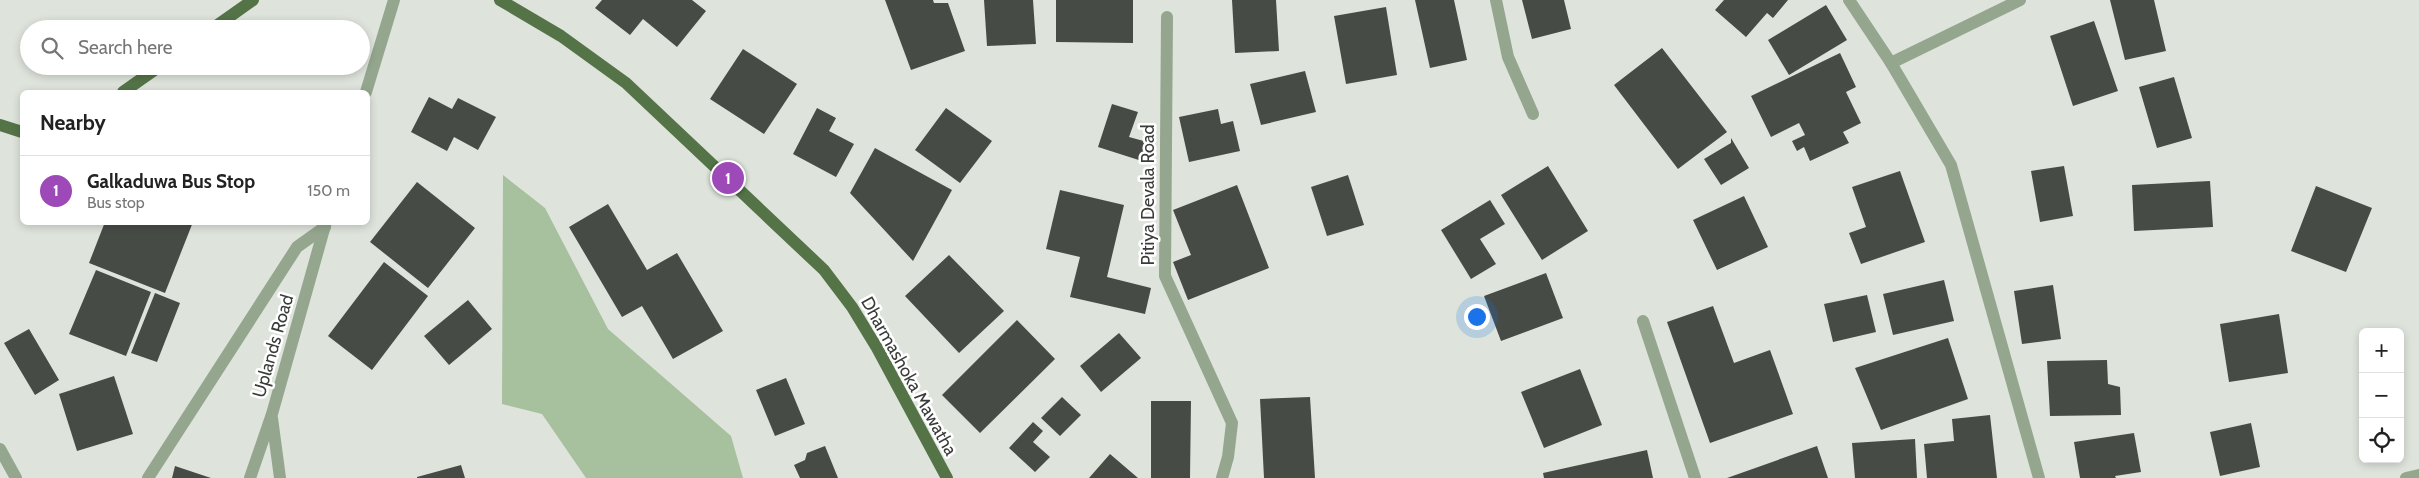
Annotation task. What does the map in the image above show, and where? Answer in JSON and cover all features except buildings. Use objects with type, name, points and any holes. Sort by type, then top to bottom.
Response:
[{"type":"main road","points":[[225,20],[253,0]]},
{"type":"main road","name":"Dharmashoka Mawatha","points":[[500,0],[560,36],[626,83],[824,270],[852,307],[877,348],[947,478]]},
{"type":"main road","points":[[126,90],[147,75]]},
{"type":"main road","points":[[0,125],[20,131]]},
{"type":"street","points":[[367,90],[394,0]]},
{"type":"street","points":[[1496,0],[1508,57],[1533,114]]},
{"type":"street","points":[[1849,0],[1891,63],[1951,165],[2039,478]]},
{"type":"street","points":[[1891,63],[2020,0]]},
{"type":"street","name":"Pitiya Devala Road","points":[[1167,18],[1165,276],[1232,423],[1228,457],[1222,478]]},
{"type":"street","points":[[148,478],[297,247],[325,225]]},
{"type":"street","name":"Uplands Road","points":[[250,478],[272,414],[325,225]]},
{"type":"street","points":[[1643,321],[1695,478]]},
{"type":"street","points":[[272,414],[280,478]]},
{"type":"street","points":[[0,449],[16,478]]},
{"type":"street","points":[[2406,478],[2419,476]]},
{"type":"green space","points":[[503,175],[545,208],[608,329],[731,436],[743,478],[586,478],[542,414],[502,404]]},
{"type":"place","name":"Galkaduwa Bus Stop","points":[[728,178]]}]
